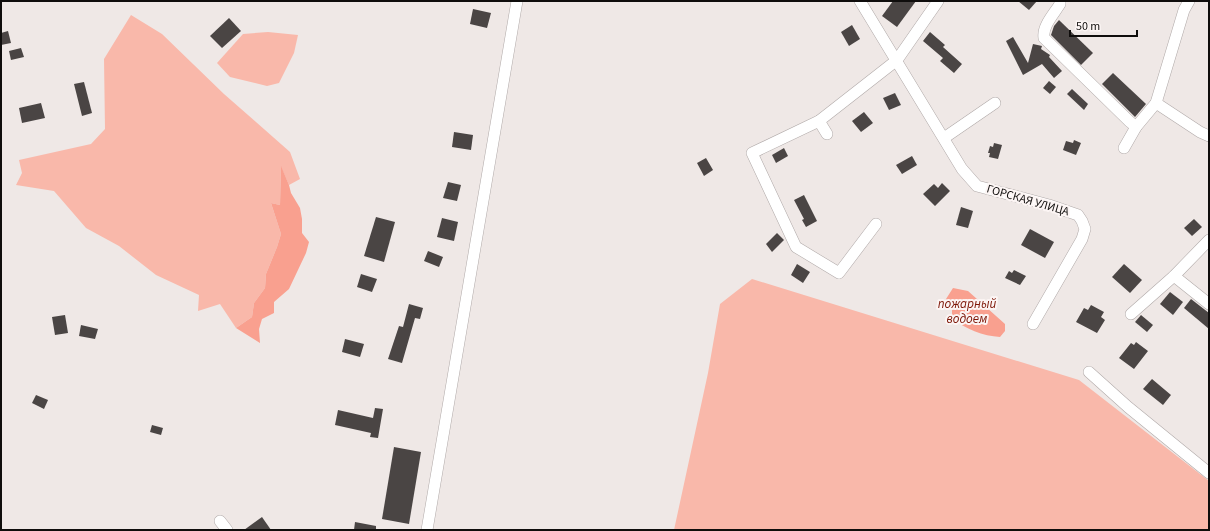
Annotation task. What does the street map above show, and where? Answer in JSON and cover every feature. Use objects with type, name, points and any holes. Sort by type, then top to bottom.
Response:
[{"type":"street","points":[[427,530],[517,1]]},
{"type":"street","name":"ГОРСКАЯ УЛИЦА","points":[[860,1],[962,169],[976,186],[1049,205],[1078,215],[1082,221],[1085,229],[1082,239],[1033,324]]},
{"type":"street","points":[[876,224],[839,274],[796,247],[752,153],[819,121],[897,60],[938,1]]},
{"type":"street","points":[[1060,1],[1060,4],[1046,26],[1043,33],[1044,38],[1136,127]]},
{"type":"street","points":[[1124,148],[1136,127],[1156,103],[1184,10],[1189,1]]},
{"type":"street","points":[[944,138],[995,103]]},
{"type":"street","points":[[1156,103],[1200,132],[1209,136]]},
{"type":"street","points":[[819,121],[827,134]]},
{"type":"street","points":[[1131,314],[1174,276],[1209,240]]},
{"type":"street","points":[[1174,276],[1209,304]]},
{"type":"street","points":[[1089,372],[1128,407],[1209,473]]},
{"type":"street","points":[[220,521],[227,530]]},
{"type":"shaded area","points":[[131,15],[162,34],[224,94],[290,152],[300,179],[289,185],[281,167],[280,205],[271,203],[281,234],[266,274],[265,288],[254,303],[252,317],[236,328],[220,304],[198,311],[199,295],[156,275],[119,246],[86,228],[54,191],[16,185],[22,173],[19,160],[91,144],[105,129],[104,59]]},
{"type":"shaded area","points":[[268,32],[298,35],[294,53],[279,83],[267,86],[230,77],[217,63],[243,34]]},
{"type":"shaded area","points":[[752,279],[1079,380],[1209,481],[1209,530],[674,530],[708,373],[720,304]]},
{"type":"water","points":[[281,166],[291,193],[300,208],[302,233],[309,242],[306,253],[289,289],[274,302],[274,313],[262,319],[259,329],[260,343],[236,328],[252,317],[254,303],[265,288],[266,274],[281,234],[271,203],[280,205]]},
{"type":"water","name":"пожарный водоем","points":[[953,288],[968,291],[1005,324],[1005,331],[1000,337],[974,331],[952,318],[952,308],[946,299]]},
{"type":"building","points":[[893,1],[916,1],[897,27],[882,16]]},
{"type":"building","points":[[1018,1],[1037,1],[1029,10]]},
{"type":"building","points":[[473,9],[491,13],[487,28],[470,24]]},
{"type":"building","points":[[229,18],[241,31],[222,48],[210,36]]},
{"type":"building","points":[[1059,20],[1093,53],[1081,65],[1051,35],[1054,26]]},
{"type":"building","points":[[852,25],[860,39],[849,46],[841,32]]},
{"type":"building","points":[[8,31],[11,43],[1,45],[1,33]]},
{"type":"building","points":[[930,32],[945,45],[943,47],[962,64],[954,73],[940,61],[943,58],[923,41]]},
{"type":"building","points":[[1013,37],[1028,63],[1033,44],[1042,46],[1041,49],[1050,55],[1049,57],[1062,71],[1054,78],[1042,64],[1023,75],[1006,41]]},
{"type":"building","points":[[21,48],[24,57],[11,60],[9,51]]},
{"type":"building","points":[[1113,73],[1146,104],[1135,117],[1102,84]]},
{"type":"building","points":[[1049,81],[1056,87],[1050,94],[1043,88]]},
{"type":"building","points":[[84,82],[92,113],[82,116],[74,84]]},
{"type":"building","points":[[1072,89],[1088,104],[1084,110],[1067,94]]},
{"type":"building","points":[[895,93],[901,105],[889,110],[883,98]]},
{"type":"building","points":[[41,103],[45,118],[22,123],[19,108]]},
{"type":"building","points":[[864,112],[873,123],[861,132],[852,121]]},
{"type":"building","points":[[454,132],[473,135],[471,150],[452,147]]},
{"type":"building","points":[[1074,140],[1081,143],[1076,155],[1063,150],[1066,141],[1073,143]]},
{"type":"building","points":[[994,143],[1002,145],[998,159],[989,157],[990,153],[988,153],[990,146],[993,147]]},
{"type":"building","points":[[784,148],[788,156],[776,163],[772,155]]},
{"type":"building","points":[[912,156],[917,165],[902,174],[896,165]]},
{"type":"building","points":[[706,158],[713,170],[704,176],[697,163]]},
{"type":"building","points":[[448,182],[461,185],[457,201],[443,198]]},
{"type":"building","points":[[942,183],[950,191],[935,206],[923,194],[934,184],[938,188]]},
{"type":"building","points":[[804,195],[817,221],[806,227],[802,220],[804,219],[794,200]]},
{"type":"building","points":[[961,207],[973,211],[968,228],[956,225]]},
{"type":"building","points":[[376,217],[395,222],[384,262],[364,256]]},
{"type":"building","points":[[442,218],[458,222],[454,241],[437,237]]},
{"type":"building","points":[[1194,219],[1202,227],[1192,236],[1184,228]]},
{"type":"building","points":[[1030,229],[1054,242],[1045,258],[1021,245]]},
{"type":"building","points":[[777,233],[784,240],[772,252],[766,244]]},
{"type":"building","points":[[428,251],[443,257],[439,267],[424,261]]},
{"type":"building","points":[[797,264],[810,272],[803,283],[791,275]]},
{"type":"building","points":[[1124,264],[1142,280],[1130,293],[1112,277]]},
{"type":"building","points":[[1014,270],[1026,276],[1020,285],[1005,278],[1009,271],[1012,273]]},
{"type":"building","points":[[361,274],[377,279],[372,292],[357,287]]},
{"type":"building","points":[[1170,292],[1183,302],[1173,315],[1160,304]]},
{"type":"building","points":[[1191,299],[1209,313],[1209,329],[1184,308]]},
{"type":"building","points":[[409,304],[423,308],[420,319],[415,318],[402,363],[388,359],[399,326],[403,327]]},
{"type":"building","points":[[1091,305],[1104,312],[1101,317],[1105,320],[1097,333],[1076,322],[1084,308],[1088,310]]},
{"type":"building","points":[[65,315],[68,333],[55,335],[52,317]]},
{"type":"building","points":[[1141,315],[1153,325],[1147,332],[1135,322]]},
{"type":"building","points":[[81,325],[98,329],[95,339],[79,336]]},
{"type":"building","points":[[345,339],[364,344],[360,357],[342,352]]},
{"type":"building","points":[[1136,342],[1148,351],[1134,369],[1119,358],[1131,343],[1134,345]]},
{"type":"building","points":[[1152,379],[1171,395],[1163,405],[1143,389]]},
{"type":"building","points":[[36,395],[48,400],[44,409],[32,403]]},
{"type":"building","points":[[375,408],[383,409],[378,438],[370,437],[371,433],[335,425],[338,410],[373,418]]},
{"type":"building","points":[[152,425],[163,428],[161,435],[150,432]]},
{"type":"building","points":[[394,447],[421,452],[409,524],[382,519]]},
{"type":"building","points":[[262,517],[271,530],[244,530]]},
{"type":"building","points":[[355,522],[376,526],[376,530],[354,530]]}]
